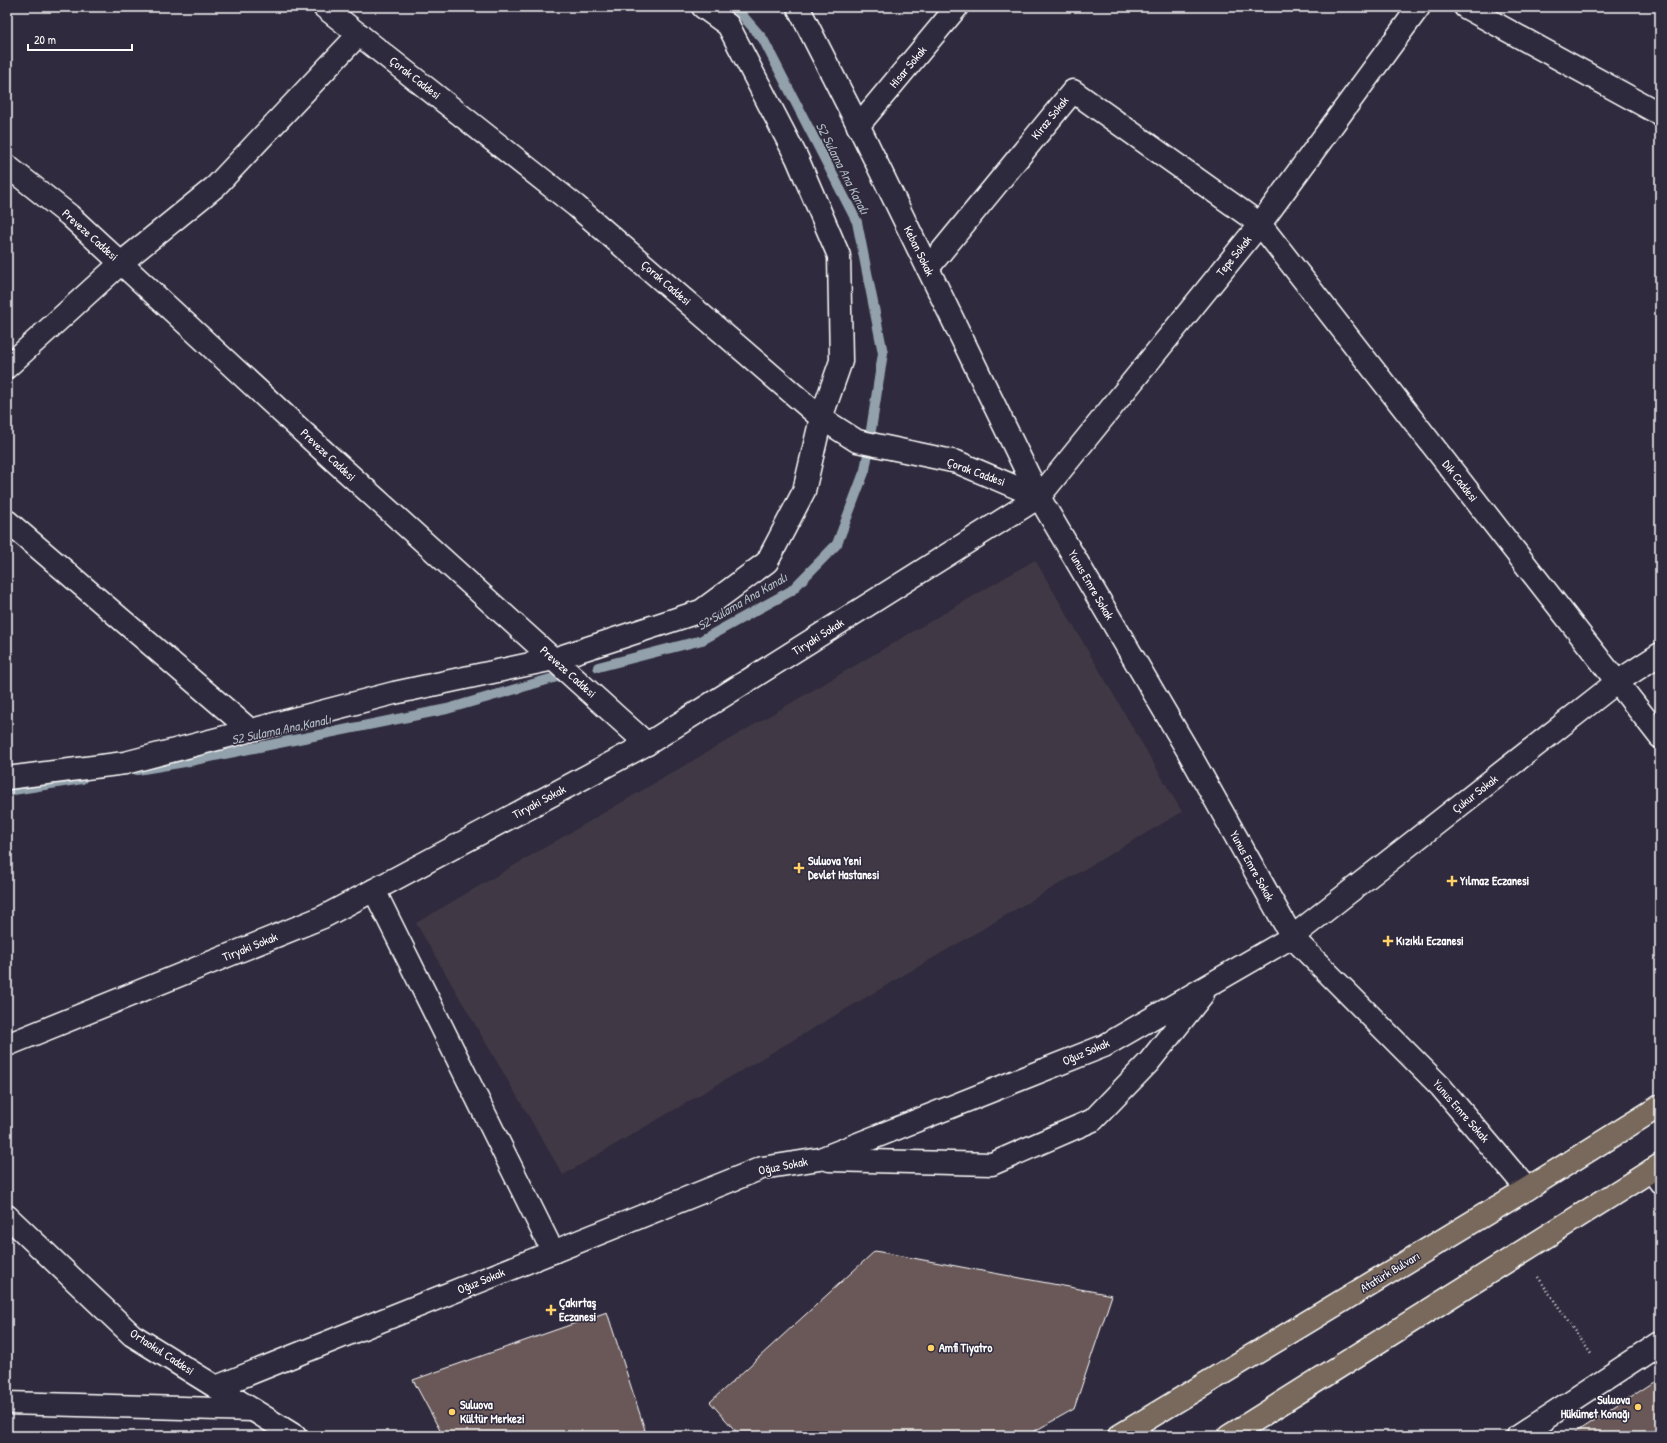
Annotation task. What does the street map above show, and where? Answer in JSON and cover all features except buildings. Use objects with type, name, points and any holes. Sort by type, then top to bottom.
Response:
[{"type":"main road","name":"Atatürk Bulvarı","points":[[1119,1436],[1527,1190],[1660,1106]]},
{"type":"main road","points":[[1229,1436],[1521,1252],[1657,1173]]},
{"type":"street","name":"Çorak Caddesi","points":[[324,7],[576,206],[821,418],[857,441],[957,462],[1039,497]]},
{"type":"street","points":[[8,776],[125,763],[394,693],[554,659],[701,611],[767,562],[804,491],[821,418],[841,361],[839,256],[797,158],[728,25],[703,7]]},
{"type":"street","name":"Keban Sokak","points":[[798,7],[928,268],[1039,497]]},
{"type":"street","name":"Hisar Sokak","points":[[858,126],[957,7]]},
{"type":"street","name":"Tepe Sokak","points":[[1039,497],[1260,224],[1419,7]]},
{"type":"street","points":[[1465,7],[1660,114]]},
{"type":"street","points":[[7,367],[121,263],[216,186],[359,34]]},
{"type":"street","name":"Kiraz Sokak","points":[[928,268],[1073,91],[1260,224]]},
{"type":"street","name":"Preveze Caddesi","points":[[7,166],[69,215],[330,457],[648,744]]},
{"type":"street","name":"Dik Caddesi","points":[[1260,224],[1660,737]]},
{"type":"street","name":"Tiryaki Sokak","points":[[7,1045],[323,917],[374,890],[648,744],[1039,497]]},
{"type":"street","name":"Yunus Emre Sokak","points":[[1039,497],[1188,752],[1292,937],[1440,1086],[1527,1190]]},
{"type":"street","points":[[7,522],[250,730]]},
{"type":"street","name":"Çukur Sokak","points":[[1292,937],[1617,682],[1660,654]]},
{"type":"street","points":[[374,890],[553,1252]]},
{"type":"street","name":"Oğuz Sokak","points":[[216,1387],[762,1168],[820,1159],[1104,1046],[1292,937]]},
{"type":"street","points":[[820,1159],[992,1164],[1093,1120],[1149,1062],[1211,984]]},
{"type":"street","name":"Ortaokul Caddesi","points":[[7,1216],[132,1335],[296,1436]]},
{"type":"street","points":[[1518,1436],[1660,1344]]},
{"type":"street","points":[[7,1403],[254,1410]]},
{"type":"path","points":[[1521,1252],[1608,1378]]},
{"type":"shaded area","name":"Suluova Yeni Devlet Hastanesi","points":[[1035,560],[1182,812],[563,1175],[416,923]]},
{"type":"waterway","name":"S2 Sulama Ana Kanalı","points":[[735,7],[763,39],[857,222],[883,353],[871,430]]},
{"type":"waterway","name":"S2 Sulama Ana Kanalı","points":[[598,667],[702,640],[791,591],[837,544],[865,470],[868,453]]},
{"type":"waterway","name":"S2 Sulama Ana Kanalı","points":[[137,770],[185,762],[447,709],[557,677]]},
{"type":"waterway","name":"S2 Sulama Ana Kanalı","points":[[7,791],[82,779]]},
{"type":"place","name":"Suluova Yeni Devlet Hastanesi","points":[[799,868]]},
{"type":"place","name":"Yılmaz Eczanesi","points":[[1452,881]]},
{"type":"place","name":"Kızıklı Eczanesi","points":[[1388,941]]},
{"type":"place","name":"Çakırtaş Eczanesi","points":[[551,1310]]},
{"type":"place","name":"Amfi Tiyatro","points":[[931,1348]]},
{"type":"place","name":"Suluova Hükümet Konağı","points":[[1638,1407]]},
{"type":"place","name":"Suluova Kültür Merkezi","points":[[452,1412]]}]
